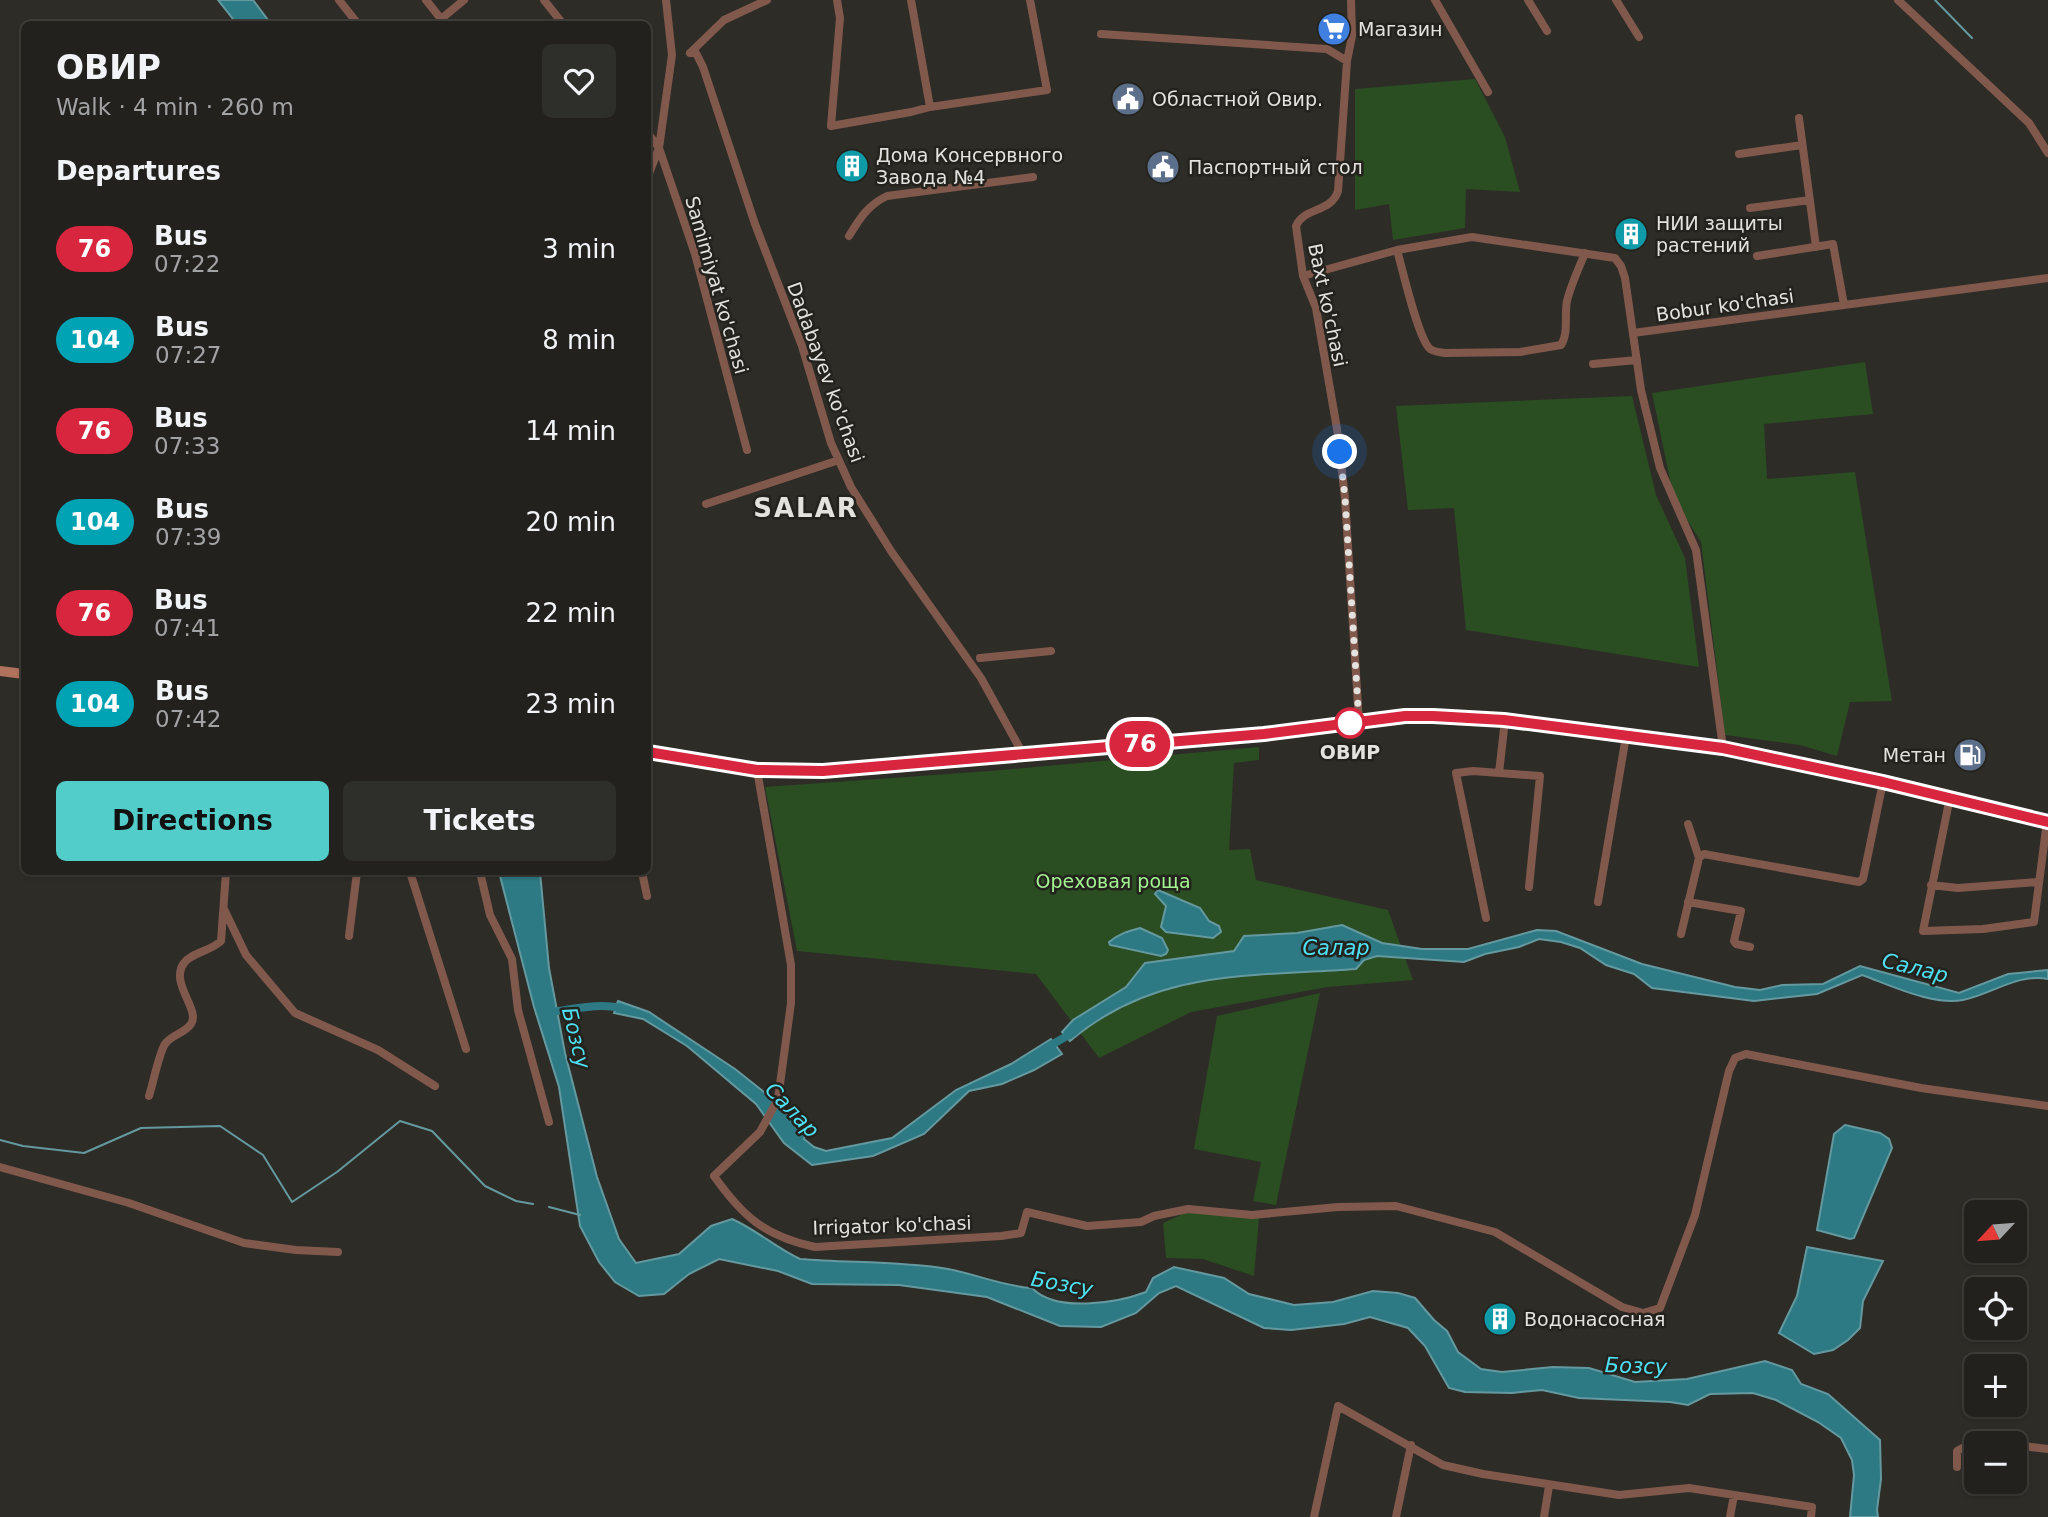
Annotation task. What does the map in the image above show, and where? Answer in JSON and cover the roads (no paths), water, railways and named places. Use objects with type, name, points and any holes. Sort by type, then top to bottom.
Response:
[{"type":"main road","points":[[0,671],[21,674]]},
{"type":"main road","points":[[651,752],[757,770],[823,771],[1264,734],[1405,716],[1504,720],[1723,748],[1950,797],[2047,822]]},
{"type":"street","points":[[339,0],[356,21]]},
{"type":"street","points":[[426,0],[439,21]]},
{"type":"street","points":[[442,21],[464,0]]},
{"type":"street","points":[[544,0],[561,21]]},
{"type":"street","points":[[651,168],[659,148],[672,55],[666,0]]},
{"type":"street","points":[[672,55],[690,53],[724,20],[757,2],[767,0]]},
{"type":"street","points":[[837,0],[840,18],[831,126],[930,107],[1047,90],[1030,0]]},
{"type":"street","points":[[911,0],[930,107]]},
{"type":"street","name":"Baxt ko'chasi","points":[[1351,0],[1352,36],[1347,61],[1339,180],[1335,200],[1325,208],[1303,216],[1296,226],[1303,276],[1316,308],[1337,429],[1345,498],[1359,722]]},
{"type":"street","points":[[1435,0],[1488,92]]},
{"type":"street","points":[[1528,0],[1547,31]]},
{"type":"street","points":[[1616,0],[1639,37]]},
{"type":"street","points":[[1898,0],[2029,123],[2048,153]]},
{"type":"street","points":[[1101,34],[1327,49],[1347,61]]},
{"type":"street","name":"Dadabayev ko'chasi","points":[[690,53],[696,53],[703,67],[755,224],[802,346],[831,443],[851,487],[891,551],[981,678],[1023,754]]},
{"type":"street","points":[[1799,118],[1816,247]]},
{"type":"street","name":"Samimiyat ko'chasi","points":[[651,137],[659,148],[695,254],[747,450]]},
{"type":"street","points":[[1739,154],[1802,145]]},
{"type":"street","points":[[849,236],[862,213],[875,201],[887,196],[1033,177]]},
{"type":"street","points":[[1750,208],[1810,200]]},
{"type":"street","name":"Bobur ko'chasi","points":[[1303,276],[1397,250],[1472,237],[1615,258],[1625,278],[1633,333],[2048,278]]},
{"type":"street","points":[[1758,256],[1833,244],[1844,305]]},
{"type":"street","points":[[1397,250],[1417,321],[1427,345],[1435,352],[1445,353],[1520,352],[1561,345],[1566,327],[1568,298],[1585,253]]},
{"type":"street","points":[[1633,333],[1641,390],[1660,468],[1696,550],[1723,748]]},
{"type":"street","points":[[1593,364],[1637,360]]},
{"type":"street","points":[[706,504],[839,460]]},
{"type":"street","points":[[980,658],[1051,651]]},
{"type":"street","points":[[1499,773],[1504,720]]},
{"type":"street","points":[[1598,902],[1626,736]]},
{"type":"street","name":"Irrigator ko'chasi","points":[[757,770],[791,965],[791,1003],[778,1099],[760,1132],[715,1176],[732,1201],[752,1220],[787,1241],[814,1247],[1001,1236],[1021,1233],[1027,1212],[1087,1226],[1141,1222],[1154,1216],[1188,1209],[1252,1214],[1338,1207],[1396,1206],[1494,1232],[1622,1307],[1643,1313],[1660,1308],[1695,1215],[1729,1071],[1735,1058],[1746,1054],[1921,1088],[2048,1106]]},
{"type":"street","points":[[1486,918],[1457,774],[1472,771],[1539,776],[1530,887]]},
{"type":"street","points":[[1699,859],[1704,854],[1860,882],[1863,879],[1883,782]]},
{"type":"street","points":[[1950,797],[1923,931],[1983,929],[2034,922],[2047,822]]},
{"type":"street","points":[[1681,934],[1699,859],[1689,824]]},
{"type":"street","points":[[149,1096],[165,1044],[191,1024],[193,1017],[180,982],[183,964],[221,941],[226,875]]},
{"type":"street","points":[[349,936],[357,875]]},
{"type":"street","points":[[411,875],[466,1049]]},
{"type":"street","points":[[482,875],[490,915],[512,959],[518,1010],[549,1122]]},
{"type":"street","points":[[643,875],[647,896]]},
{"type":"street","points":[[1931,885],[1958,888],[2038,882]]},
{"type":"street","points":[[1688,902],[1741,911],[1734,941],[1736,944],[1750,947]]},
{"type":"street","points":[[224,909],[246,955],[295,1013],[378,1050],[435,1086]]},
{"type":"street","points":[[0,1167],[129,1203],[244,1243],[338,1252]]},
{"type":"street","points":[[1314,1517],[1338,1406],[1443,1465],[1549,1486],[1619,1495],[1689,1489],[1734,1495],[1812,1507],[1811,1517]]},
{"type":"street","points":[[1396,1517],[1411,1445]]},
{"type":"street","points":[[2027,1447],[2048,1449]]},
{"type":"street","points":[[1958,1467],[1957,1451],[1964,1448]]},
{"type":"street","points":[[1544,1517],[1549,1486]]},
{"type":"street","points":[[1730,1517],[1734,1495]]},
{"type":"water","points":[[218,0],[253,0],[269,21],[235,21]]},
{"type":"water","name":"Бозсу","points":[[500,875],[540,875],[549,968],[565,1053],[597,1177],[619,1239],[636,1263],[679,1254],[711,1226],[732,1219],[800,1259],[948,1269],[1032,1288],[1056,1301],[1071,1303],[1119,1300],[1146,1292],[1153,1278],[1174,1267],[1224,1278],[1249,1294],[1294,1305],[1333,1302],[1373,1291],[1398,1293],[1415,1298],[1447,1331],[1458,1352],[1481,1369],[1502,1372],[1553,1367],[1589,1368],[1635,1382],[1687,1379],[1765,1361],[1792,1370],[1801,1384],[1828,1394],[1880,1440],[1878,1517],[1850,1517],[1854,1475],[1852,1460],[1841,1438],[1818,1422],[1776,1400],[1753,1393],[1710,1394],[1688,1405],[1579,1398],[1542,1390],[1512,1393],[1465,1392],[1449,1388],[1425,1346],[1408,1328],[1370,1317],[1344,1324],[1291,1330],[1264,1328],[1176,1286],[1159,1293],[1136,1313],[1101,1327],[1060,1326],[987,1297],[899,1285],[812,1284],[778,1271],[719,1259],[689,1274],[664,1294],[639,1296],[615,1282],[599,1262],[580,1226],[559,1087],[534,1007]]},
{"type":"water","points":[[1158,890],[1200,908],[1209,921],[1219,926],[1221,932],[1213,938],[1166,932],[1161,927],[1166,906],[1155,894]]},
{"type":"water","name":"Салар","points":[[1342,925],[1382,943],[1422,949],[1468,949],[1537,930],[1556,931],[1642,964],[1735,987],[1760,990],[1782,985],[1823,984],[1860,966],[1959,993],[2008,974],[2048,970],[2048,979],[2026,979],[1974,997],[1951,1001],[1925,997],[1862,975],[1817,994],[1754,1001],[1652,988],[1634,974],[1606,965],[1580,948],[1539,939],[1464,962],[1377,956],[1364,960],[1356,969],[1242,976],[1206,981],[1171,988],[1136,1000],[1103,1017],[1070,1041],[1062,1032],[1073,1020],[1126,987],[1145,963],[1234,951],[1244,936],[1297,933]]},
{"type":"water","points":[[1140,928],[1162,938],[1168,950],[1166,954],[1161,956],[1110,945],[1109,942],[1116,937]]},
{"type":"water","name":"Салар","points":[[618,1001],[649,1012],[735,1069],[769,1096],[806,1132],[804,1139],[814,1147],[826,1151],[892,1138],[956,1090],[1011,1064],[1051,1039],[1062,1054],[1002,1084],[969,1091],[924,1134],[873,1156],[812,1165],[784,1143],[756,1104],[687,1046],[643,1019],[614,1013]]},
{"type":"water","points":[[1845,1125],[1880,1133],[1889,1139],[1892,1148],[1854,1238],[1850,1239],[1817,1230],[1834,1134]]},
{"type":"water","points":[[1807,1247],[1883,1261],[1863,1301],[1860,1328],[1833,1350],[1814,1354],[1779,1333],[1797,1296]]},
{"type":"waterway","points":[[1935,0],[1972,38]]},
{"type":"waterway","name":"Салар","points":[[551,1012],[597,1006],[624,1009]]},
{"type":"waterway","name":"Салар","points":[[1046,1048],[1074,1032]]},
{"type":"waterway","points":[[0,1140],[23,1146],[84,1153],[141,1128],[220,1126],[263,1155],[292,1202],[337,1172],[400,1121],[432,1131],[485,1186],[516,1201],[533,1204]]},
{"type":"waterway","points":[[549,1207],[580,1215]]},
{"type":"place","name":"Магазин","points":[[1334,29]]},
{"type":"place","name":"Областной Овир.","points":[[1128,99]]},
{"type":"place","name":"Дома Консервного Завода №4","points":[[852,166]]},
{"type":"place","name":"Паспортный стол","points":[[1163,167]]},
{"type":"place","name":"НИИ защиты растений","points":[[1631,234]]},
{"type":"place","name":"ОВИР","points":[[1350,723]]},
{"type":"place","name":"Метан","points":[[1970,755]]},
{"type":"place","name":"Водонасосная","points":[[1500,1319]]},
{"type":"district","name":"SALAR","points":[[806,508]]},
{"type":"park label","name":"Ореховая роща","points":[[1113,881]]}]
